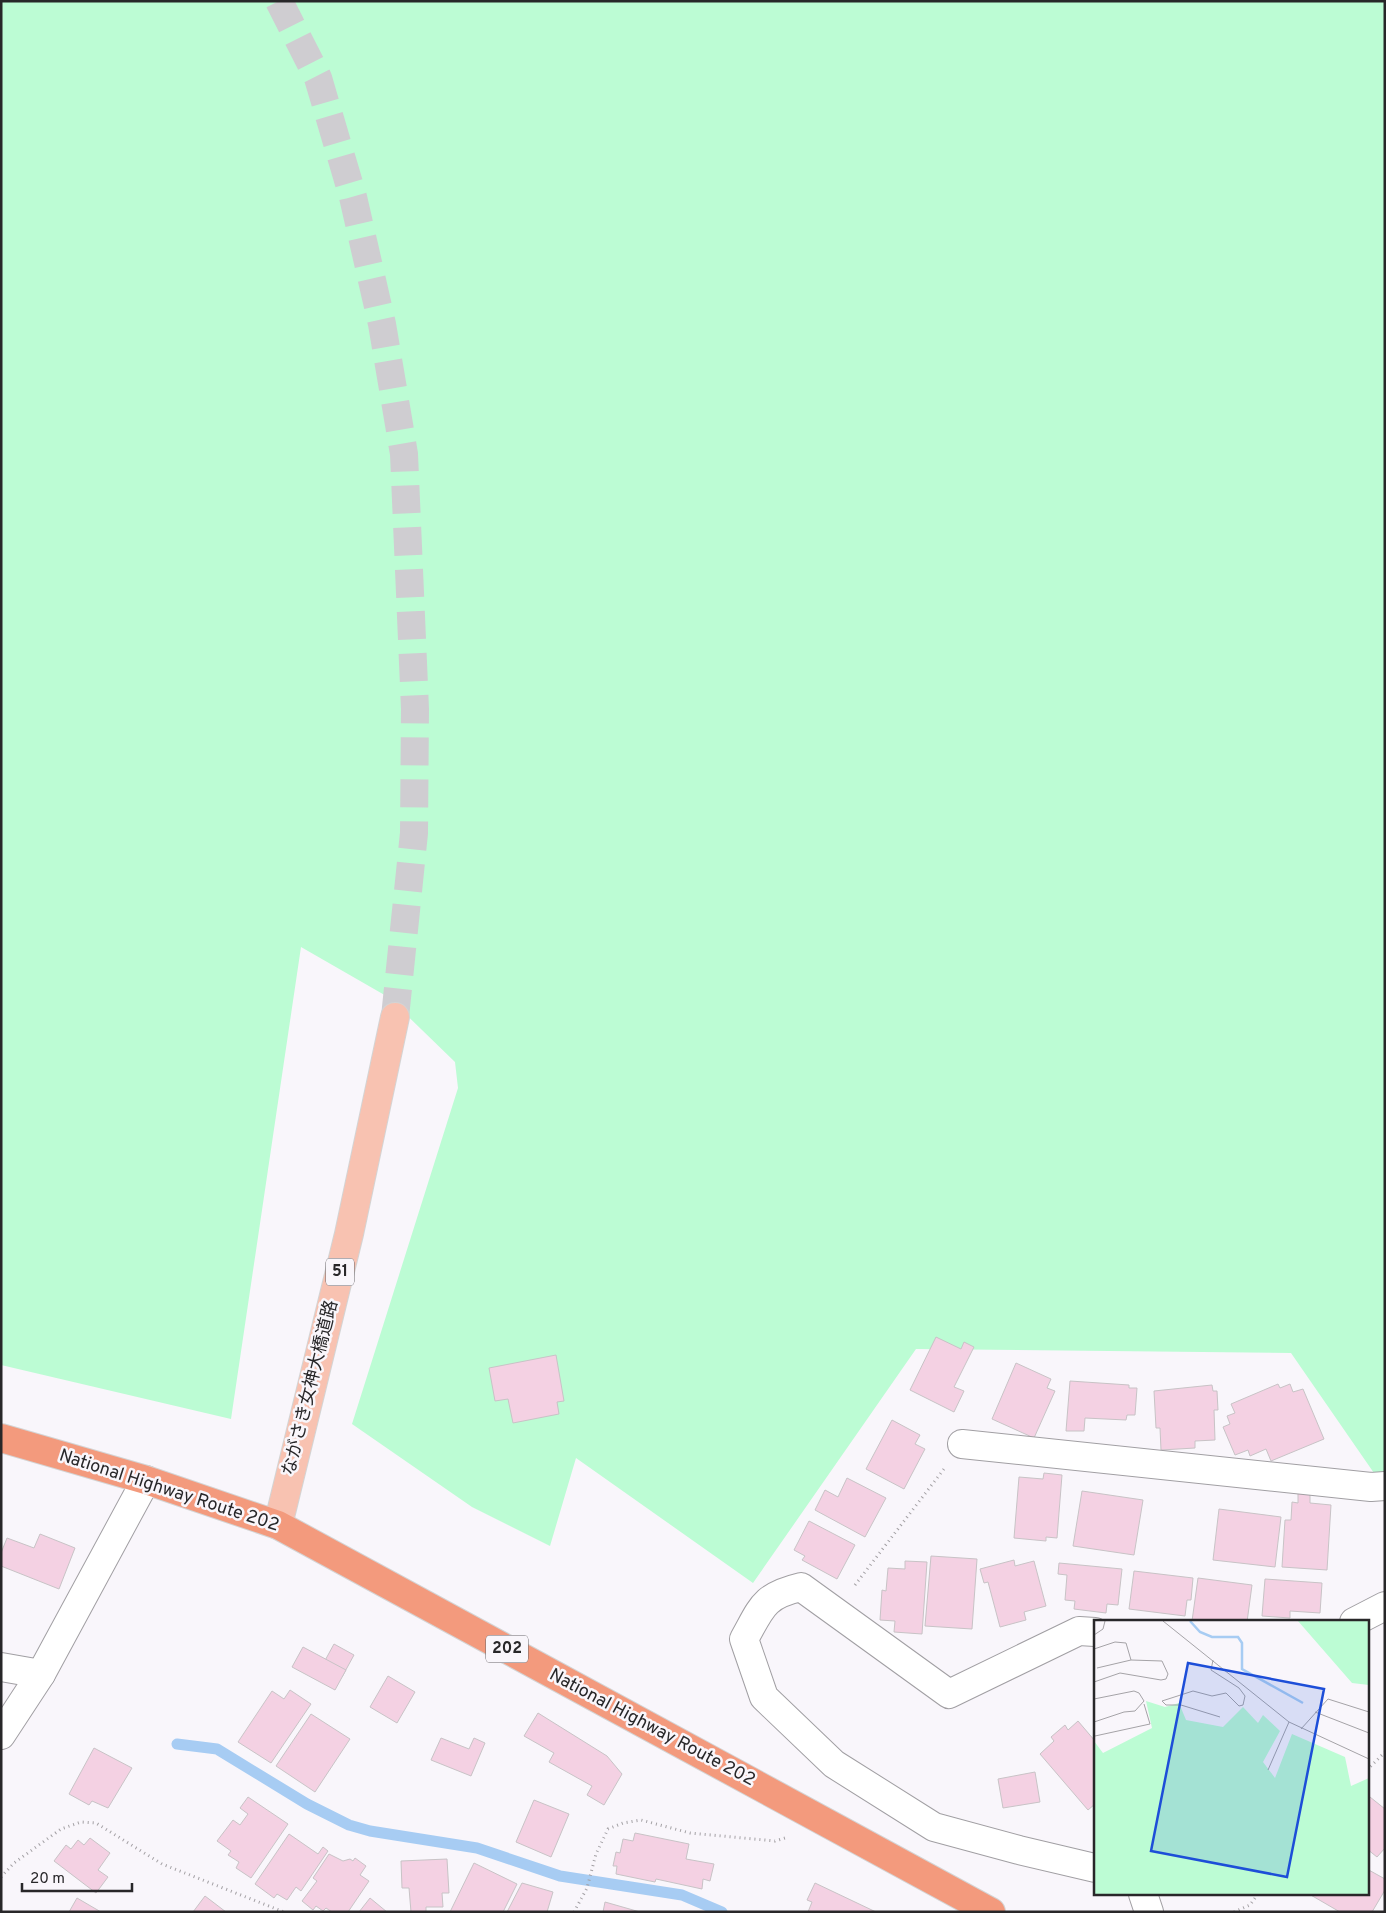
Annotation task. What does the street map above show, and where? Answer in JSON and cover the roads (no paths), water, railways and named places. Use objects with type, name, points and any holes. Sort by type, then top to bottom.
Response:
[{"type":"highway","name":"National Highway Route 202","points":[[1,1438],[146,1480],[278,1525],[991,1912]]},
{"type":"main road","name":"ながさき女神大橋道路","points":[[278,1525],[349,1234],[396,1017]]},
{"type":"street","points":[[962,1444],[1371,1487],[1385,1486]]},
{"type":"street","points":[[1,1735],[41,1674],[146,1480]]},
{"type":"street","points":[[1094,1632],[1079,1631],[949,1694],[802,1588],[782,1592],[763,1605],[744,1639],[764,1697],[834,1764],[934,1826],[1019,1850],[1094,1868]]},
{"type":"street","points":[[1358,1620],[1385,1606]]},
{"type":"street","points":[[1,1667],[41,1674]]},
{"type":"street","points":[[1143,1896],[1149,1912]]},
{"type":"waterway","points":[[177,1744],[217,1749],[307,1804],[349,1825],[370,1831],[477,1848],[560,1876],[682,1895],[722,1912]]},
{"type":"tunnel","points":[[279,1],[318,78],[353,197],[382,324],[404,454],[415,709],[414,833],[395,1017]]}]
